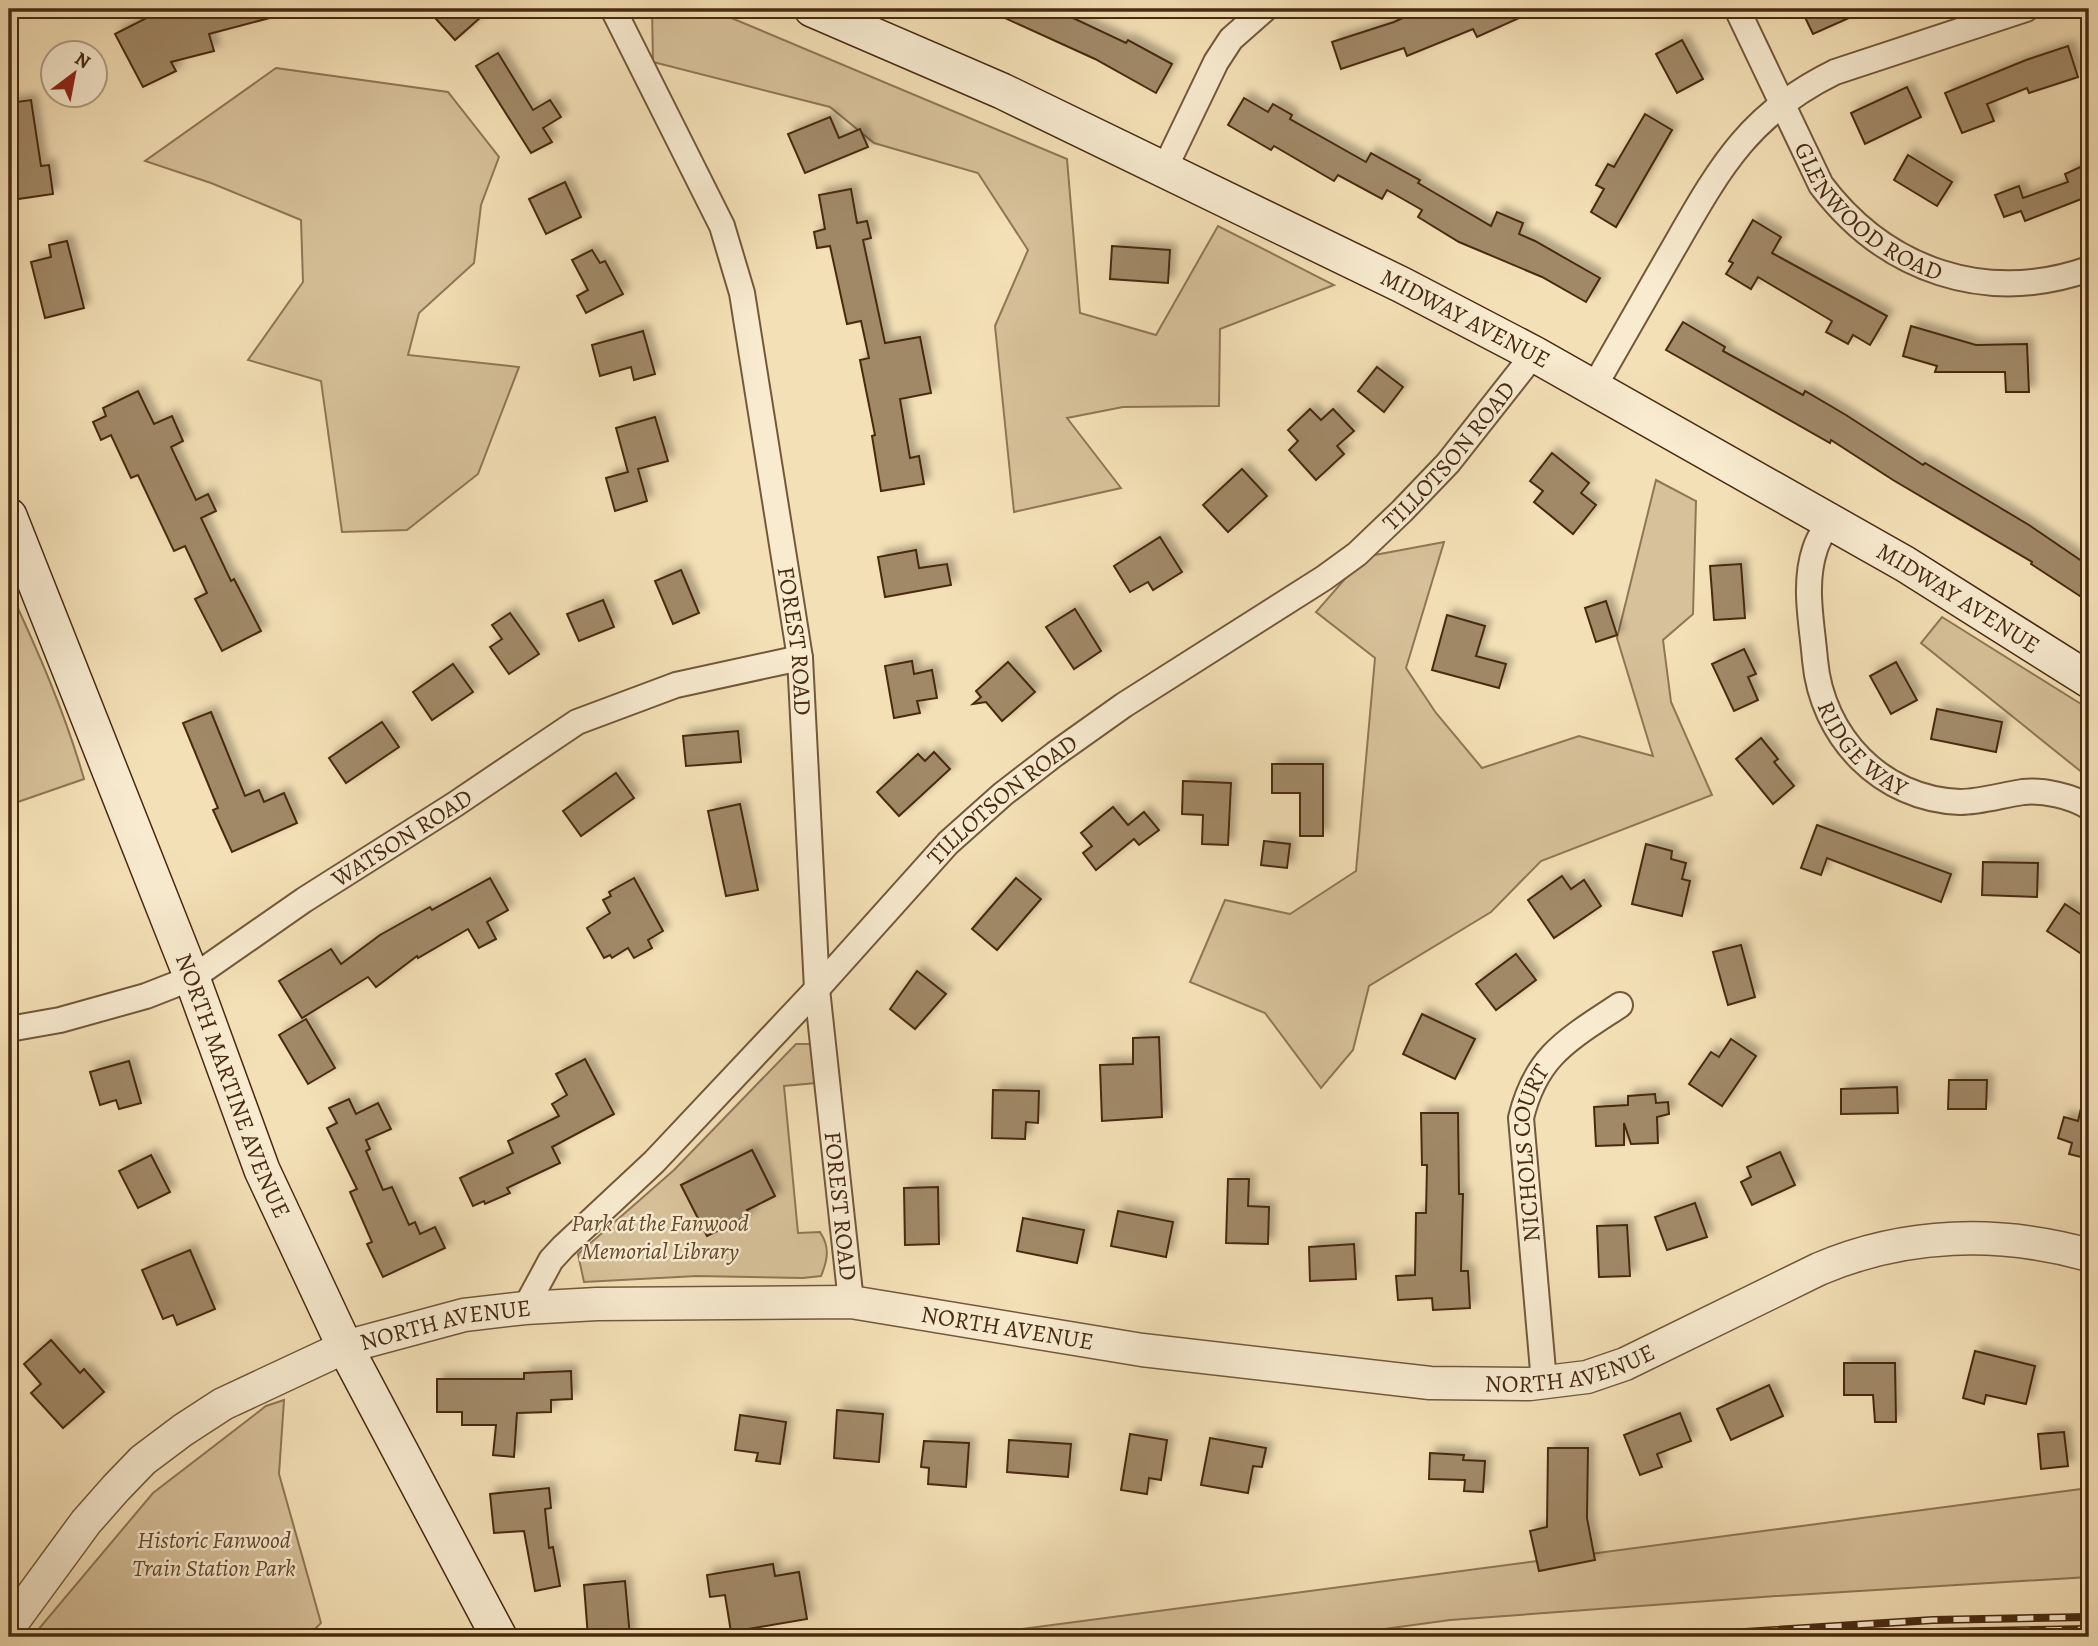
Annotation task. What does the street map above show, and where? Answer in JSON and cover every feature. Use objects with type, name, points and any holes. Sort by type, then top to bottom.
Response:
[{"type":"main road","name":"MIDWAY AVENUE","points":[[812,9],[1002,91],[1402,285],[1534,354],[1905,564],[2089,680]]},
{"type":"main road","name":"NORTH MARTINE AVENUE","points":[[9,516],[192,978],[262,1170],[345,1347],[499,1637]]},
{"type":"street","name":"FOREST ROAD","points":[[613,9],[722,226],[742,293],[800,657],[817,989],[851,1302]]},
{"type":"street","points":[[1164,170],[1216,62],[1231,38],[1265,9]]},
{"type":"street","name":"GLENWOOD ROAD","points":[[1737,9],[1821,185],[1835,204],[1870,237],[1933,271],[1956,277],[2004,284],[2052,280],[2089,269]]},
{"type":"street","points":[[1594,387],[1712,180],[1749,132],[1781,104],[1811,83],[1835,72],[2025,9]]},
{"type":"street","name":"TILLOTSON ROAD","points":[[525,1308],[551,1260],[654,1162],[817,989],[948,843],[1003,794],[1124,705],[1324,578],[1357,554],[1447,463],[1534,354]]},
{"type":"street","name":"RIDGE WAY","points":[[1829,521],[1815,548],[1808,582],[1816,668],[1822,699],[1831,719],[1856,756],[1876,774],[1901,789],[1927,797],[1961,802],[2025,792],[2052,794],[2089,807]]},
{"type":"street","name":"WATSON ROAD","points":[[9,1029],[60,1020],[146,996],[192,978],[304,900],[454,805],[577,722],[676,685],[800,657]]},
{"type":"street","name":"NICHOLS COURT","points":[[1544,1382],[1521,1118],[1526,1095],[1536,1074],[1551,1055],[1620,1005]]},
{"type":"street","name":"NORTH AVENUE","points":[[9,1627],[86,1522],[144,1460],[223,1404],[345,1347],[464,1315],[525,1308],[676,1302],[851,1302],[1142,1350],[1430,1384],[1531,1384],[1587,1377],[1625,1364],[1819,1269],[1849,1256],[1878,1248],[1933,1240],[2015,1239],[2053,1245],[2089,1255]]},
{"type":"green space","points":[[652,9],[710,9],[1067,159],[1080,313],[1156,335],[1218,226],[1334,285],[1220,329],[1219,406],[1123,407],[1067,418],[1121,488],[1014,512],[995,326],[1028,250],[978,173],[874,143],[830,107],[653,62]]},
{"type":"green space","points":[[276,68],[448,92],[499,157],[481,205],[474,263],[419,313],[408,355],[519,367],[478,474],[407,530],[342,532],[321,381],[248,360],[303,282],[301,220],[211,183],[145,161]]},
{"type":"green space","points":[[1656,480],[1696,501],[1693,614],[1663,640],[1671,702],[1712,795],[1541,861],[1491,912],[1369,986],[1353,1050],[1321,1088],[1265,1013],[1190,982],[1225,900],[1290,914],[1356,871],[1375,658],[1316,612],[1364,557],[1444,542],[1406,668],[1436,713],[1482,768],[1579,736],[1653,756],[1617,638]]},
{"type":"green space","points":[[9,589],[50,682],[84,779],[9,805]]},
{"type":"green space","points":[[1942,617],[2089,709],[2089,778],[1921,643]]},
{"type":"green space","name":"Park at the Fanwood Memorial Library","points":[[796,1044],[813,1044],[816,1083],[784,1086],[798,1233],[820,1232],[827,1253],[821,1276],[697,1276],[584,1282],[578,1254],[674,1170]],"holes":[[[752,1150],[775,1196],[747,1210],[749,1215],[707,1236],[681,1185]]]},
{"type":"green space","name":"Historic Fanwood Train Station Park","points":[[284,1400],[279,1474],[321,1623],[307,1637],[32,1637],[153,1493],[266,1406]]},
{"type":"green space","points":[[2089,1488],[2089,1577],[1450,1620],[1326,1637],[962,1637]]},
{"type":"building","points":[[164,9],[280,9],[281,15],[209,34],[214,51],[171,62],[176,71],[143,87],[115,34]]},
{"type":"building","points":[[427,9],[490,9],[455,40]]},
{"type":"building","points":[[985,9],[1054,9],[1126,43],[1128,40],[1172,64],[1156,93],[1095,59]]},
{"type":"building","points":[[1422,9],[1539,9],[1477,37],[1473,29],[1407,56],[1404,48],[1341,69],[1332,42],[1394,22]]},
{"type":"building","points":[[1801,9],[1869,9],[1813,34]]},
{"type":"building","points":[[1682,40],[1703,79],[1677,93],[1656,54]]},
{"type":"building","points":[[2068,46],[2078,77],[2029,93],[2027,88],[1987,104],[1994,121],[1962,133],[1945,93]]},
{"type":"building","points":[[498,53],[533,110],[550,100],[561,117],[543,128],[552,142],[531,153],[476,66]]},
{"type":"building","points":[[1907,87],[1921,117],[1865,144],[1851,113]]},
{"type":"building","points":[[1244,98],[1268,112],[1273,104],[1292,115],[1290,119],[1366,162],[1371,153],[1420,180],[1418,183],[1491,226],[1497,212],[1523,223],[1519,234],[1600,278],[1586,302],[1542,277],[1459,242],[1418,217],[1422,210],[1387,190],[1382,199],[1338,175],[1334,181],[1274,146],[1271,150],[1228,125]]},
{"type":"building","points":[[31,100],[41,166],[49,165],[53,194],[18,199],[9,141],[9,103]]},
{"type":"building","points":[[1645,114],[1672,130],[1616,227],[1591,212],[1604,189],[1596,185],[1608,164],[1614,167]]},
{"type":"building","points":[[830,117],[839,138],[860,129],[868,147],[805,173],[788,134]]},
{"type":"building","points":[[1908,155],[1952,182],[1937,206],[1894,180]]},
{"type":"building","points":[[2089,163],[2089,196],[2025,221],[2021,211],[2004,217],[1995,195],[2019,186],[2023,198],[2068,182],[2065,174]]},
{"type":"building","points":[[565,182],[581,217],[546,234],[529,199]]},
{"type":"building","points":[[851,189],[857,223],[867,221],[871,238],[863,240],[885,343],[920,337],[931,393],[900,399],[910,458],[919,456],[924,484],[881,491],[872,436],[875,435],[860,360],[869,358],[861,321],[847,324],[830,246],[817,248],[814,232],[825,229],[819,195]]},
{"type":"building","points":[[1753,220],[1781,237],[1772,253],[1887,316],[1870,345],[1853,335],[1848,344],[1826,332],[1832,321],[1758,277],[1751,289],[1726,274],[1733,263],[1729,261]]},
{"type":"building","points":[[67,241],[84,308],[45,318],[31,262],[51,257],[49,245]]},
{"type":"building","points":[[1112,246],[1170,250],[1168,283],[1110,279]]},
{"type":"building","points":[[592,250],[600,263],[605,261],[623,294],[586,313],[577,296],[588,290],[572,260]]},
{"type":"building","points":[[1683,322],[1725,347],[1723,351],[1803,395],[1805,391],[1846,415],[1923,465],[1925,463],[2029,525],[2089,566],[2089,602],[2031,564],[2032,562],[1831,440],[1830,443],[1666,350]]},
{"type":"building","points":[[1911,326],[1976,345],[2027,344],[2029,392],[2006,392],[2005,372],[1935,372],[1937,366],[1903,356]]},
{"type":"building","points":[[643,331],[655,374],[634,380],[631,367],[600,376],[592,345]]},
{"type":"building","points":[[1377,367],[1403,387],[1384,412],[1358,391]]},
{"type":"building","points":[[138,391],[154,424],[172,416],[183,441],[171,447],[196,500],[208,494],[216,511],[201,518],[231,581],[234,579],[261,631],[222,651],[195,599],[207,593],[185,546],[174,551],[138,475],[131,478],[111,435],[101,440],[93,422],[106,416],[103,408]]},
{"type":"building","points":[[1310,409],[1321,420],[1333,409],[1354,431],[1337,446],[1344,454],[1316,480],[1289,450],[1298,441],[1288,430]]},
{"type":"building","points":[[655,417],[668,461],[638,469],[647,501],[615,511],[606,478],[628,472],[616,428]]},
{"type":"building","points":[[1552,453],[1589,483],[1581,493],[1596,505],[1573,534],[1534,502],[1543,491],[1530,481]]},
{"type":"building","points":[[1242,469],[1267,496],[1228,532],[1203,505]]},
{"type":"building","points":[[1160,537],[1182,572],[1153,590],[1148,582],[1130,592],[1114,566]]},
{"type":"building","points":[[916,550],[919,568],[947,564],[951,585],[885,597],[878,557]]},
{"type":"building","points":[[1741,564],[1745,618],[1714,620],[1710,566]]},
{"type":"building","points":[[681,570],[699,613],[673,624],[655,581]]},
{"type":"building","points":[[603,600],[614,627],[579,641],[567,614]]},
{"type":"building","points":[[1606,601],[1617,635],[1596,642],[1585,608]]},
{"type":"building","points":[[1075,609],[1101,651],[1074,669],[1046,627]]},
{"type":"building","points":[[510,613],[539,654],[509,674],[490,647],[502,639],[492,625]]},
{"type":"building","points":[[1447,615],[1485,626],[1476,656],[1506,664],[1499,688],[1432,670]]},
{"type":"building","points":[[1744,649],[1756,674],[1748,677],[1758,700],[1734,711],[1712,664]]},
{"type":"building","points":[[912,661],[914,674],[932,670],[937,698],[917,701],[920,713],[894,718],[885,666]]},
{"type":"building","points":[[1008,662],[1035,692],[1002,721],[986,702],[973,704],[981,697],[976,691]]},
{"type":"building","points":[[1896,662],[1917,700],[1891,714],[1870,676]]},
{"type":"building","points":[[453,664],[473,692],[432,720],[413,692]]},
{"type":"building","points":[[1937,709],[2002,722],[1996,752],[1931,739]]},
{"type":"building","points":[[211,712],[245,796],[259,790],[264,802],[284,793],[297,823],[232,852],[213,810],[218,808],[183,723]]},
{"type":"building","points":[[382,722],[399,747],[346,783],[329,758]]},
{"type":"building","points":[[738,731],[741,762],[686,766],[683,736]]},
{"type":"building","points":[[1761,738],[1778,759],[1774,762],[1794,786],[1773,804],[1736,759]]},
{"type":"building","points":[[934,752],[950,769],[899,816],[877,792],[918,754],[925,761]]},
{"type":"building","points":[[1272,764],[1323,764],[1323,836],[1300,836],[1300,793],[1272,793]]},
{"type":"building","points":[[616,773],[634,798],[581,836],[563,811]]},
{"type":"building","points":[[1183,781],[1231,783],[1228,845],[1202,844],[1203,815],[1182,814]]},
{"type":"building","points":[[740,804],[758,890],[726,896],[708,811]]},
{"type":"building","points":[[1113,807],[1128,825],[1144,812],[1159,830],[1139,845],[1134,839],[1096,870],[1083,853],[1092,846],[1081,833]]},
{"type":"building","points":[[1817,825],[1951,874],[1941,902],[1827,858],[1821,875],[1801,868]]},
{"type":"building","points":[[1264,841],[1290,844],[1287,868],[1261,865]]},
{"type":"building","points":[[1646,844],[1672,851],[1671,859],[1686,863],[1682,879],[1690,881],[1682,916],[1632,904]]},
{"type":"building","points":[[1983,862],[2038,863],[2037,897],[1982,895]]},
{"type":"building","points":[[1562,876],[1571,889],[1584,880],[1601,906],[1554,938],[1528,900]]},
{"type":"building","points":[[490,878],[508,910],[487,922],[496,939],[479,948],[468,929],[418,958],[417,956],[376,987],[368,977],[302,1018],[279,981],[331,949],[341,964],[380,935]]},
{"type":"building","points":[[634,878],[663,931],[648,940],[652,948],[634,958],[628,948],[612,958],[610,955],[604,958],[587,928],[610,913],[603,900],[611,896],[609,892]]},
{"type":"building","points":[[1016,878],[1041,899],[997,950],[972,929]]},
{"type":"building","points":[[2065,904],[2089,920],[2089,959],[2047,931]]},
{"type":"building","points":[[1741,945],[1755,997],[1728,1005],[1713,952]]},
{"type":"building","points":[[1516,954],[1536,980],[1496,1010],[1476,984]]},
{"type":"building","points":[[917,971],[946,994],[915,1029],[890,1009]]},
{"type":"building","points":[[1422,1014],[1475,1039],[1455,1079],[1403,1054]]},
{"type":"building","points":[[306,1019],[335,1068],[308,1084],[279,1035]]},
{"type":"building","points":[[1159,1037],[1162,1117],[1102,1121],[1100,1065],[1133,1064],[1133,1038]]},
{"type":"building","points":[[1731,1039],[1756,1056],[1722,1106],[1689,1084],[1711,1052],[1719,1057]]},
{"type":"building","points":[[585,1059],[614,1114],[552,1147],[560,1163],[507,1188],[510,1193],[473,1206],[460,1178],[513,1153],[508,1141],[559,1116],[552,1104],[567,1095],[556,1074]]},
{"type":"building","points":[[129,1061],[141,1103],[119,1109],[116,1100],[100,1105],[90,1072]]},
{"type":"building","points":[[1949,1080],[1987,1080],[1986,1109],[1948,1109]]},
{"type":"building","points":[[1897,1087],[1898,1113],[1841,1114],[1841,1089]]},
{"type":"building","points":[[993,1090],[1039,1091],[1038,1123],[1026,1122],[1025,1139],[992,1138]]},
{"type":"building","points":[[1655,1094],[1656,1103],[1668,1102],[1669,1114],[1657,1117],[1658,1143],[1631,1144],[1624,1123],[1624,1145],[1596,1146],[1594,1107],[1628,1105],[1628,1096]]},
{"type":"building","points":[[349,1099],[356,1114],[378,1103],[391,1129],[366,1140],[370,1149],[366,1151],[383,1190],[392,1187],[409,1225],[415,1222],[420,1234],[435,1227],[445,1248],[383,1277],[367,1244],[372,1242],[350,1192],[357,1189],[327,1128],[337,1123],[329,1108]]},
{"type":"building","points":[[2083,1100],[2089,1101],[2089,1159],[2069,1154],[2072,1143],[2058,1138],[2064,1117],[2078,1121]]},
{"type":"building","points":[[1421,1113],[1458,1113],[1459,1194],[1463,1194],[1461,1271],[1468,1271],[1470,1308],[1433,1310],[1432,1298],[1398,1300],[1396,1276],[1415,1275],[1416,1213],[1426,1213],[1427,1165],[1422,1165]]},
{"type":"building","points":[[752,1150],[775,1196],[747,1210],[750,1215],[707,1236],[681,1185]]},
{"type":"building","points":[[1780,1152],[1795,1185],[1752,1205],[1741,1182],[1751,1177],[1747,1167]]},
{"type":"building","points":[[151,1155],[170,1192],[138,1208],[119,1171]]},
{"type":"building","points":[[1228,1179],[1249,1179],[1248,1206],[1269,1207],[1268,1244],[1226,1243]]},
{"type":"building","points":[[938,1187],[939,1244],[905,1245],[904,1188]]},
{"type":"building","points":[[1695,1203],[1707,1237],[1667,1250],[1655,1217]]},
{"type":"building","points":[[1118,1211],[1173,1222],[1166,1257],[1111,1246]]},
{"type":"building","points":[[1023,1218],[1084,1230],[1077,1263],[1017,1251]]},
{"type":"building","points":[[1627,1225],[1630,1276],[1599,1277],[1597,1226]]},
{"type":"building","points":[[1354,1244],[1356,1279],[1310,1281],[1309,1247]]},
{"type":"building","points":[[190,1250],[215,1309],[177,1325],[173,1315],[163,1319],[142,1270]]},
{"type":"building","points":[[51,1340],[80,1373],[84,1369],[104,1392],[63,1428],[31,1393],[41,1384],[24,1364]]},
{"type":"building","points":[[1975,1351],[2035,1366],[2026,1404],[1986,1395],[1984,1404],[1963,1398]]},
{"type":"building","points":[[1844,1363],[1895,1363],[1896,1422],[1875,1422],[1873,1395],[1844,1395]]},
{"type":"building","points":[[571,1371],[572,1399],[551,1400],[551,1412],[517,1413],[514,1457],[493,1455],[496,1425],[462,1425],[462,1412],[437,1412],[437,1379],[524,1379],[524,1373]]},
{"type":"building","points":[[1769,1385],[1783,1416],[1731,1440],[1717,1409]]},
{"type":"building","points":[[837,1410],[883,1414],[879,1462],[834,1458]]},
{"type":"building","points":[[1680,1413],[1691,1441],[1657,1454],[1662,1467],[1640,1475],[1624,1435]]},
{"type":"building","points":[[740,1415],[786,1422],[780,1464],[756,1461],[758,1453],[735,1450]]},
{"type":"building","points":[[2064,1432],[2068,1466],[2041,1469],[2038,1434]]},
{"type":"building","points":[[1130,1434],[1167,1440],[1161,1480],[1149,1478],[1147,1494],[1121,1490]]},
{"type":"building","points":[[1210,1438],[1266,1448],[1262,1467],[1253,1466],[1248,1493],[1201,1485]]},
{"type":"building","points":[[1009,1440],[1071,1444],[1068,1477],[1007,1472]]},
{"type":"building","points":[[924,1441],[969,1443],[966,1487],[928,1484],[929,1468],[921,1467]]},
{"type":"building","points":[[1548,1448],[1588,1448],[1587,1518],[1595,1560],[1539,1571],[1530,1531],[1547,1527]]},
{"type":"building","points":[[1430,1453],[1464,1455],[1463,1460],[1485,1461],[1483,1492],[1464,1491],[1465,1480],[1429,1479]]},
{"type":"building","points":[[549,1488],[551,1508],[545,1509],[549,1548],[553,1547],[560,1586],[535,1591],[524,1531],[494,1533],[490,1494]]},
{"type":"building","points":[[773,1564],[775,1576],[799,1572],[807,1619],[731,1632],[725,1595],[710,1597],[707,1575]]},
{"type":"building","points":[[625,1581],[630,1637],[588,1637],[584,1585]]},
{"type":"railway","points":[[1666,1637],[1933,1620],[2089,1617]]},
{"type":"railway","points":[[1854,1637],[1934,1632],[2089,1629]]}]
